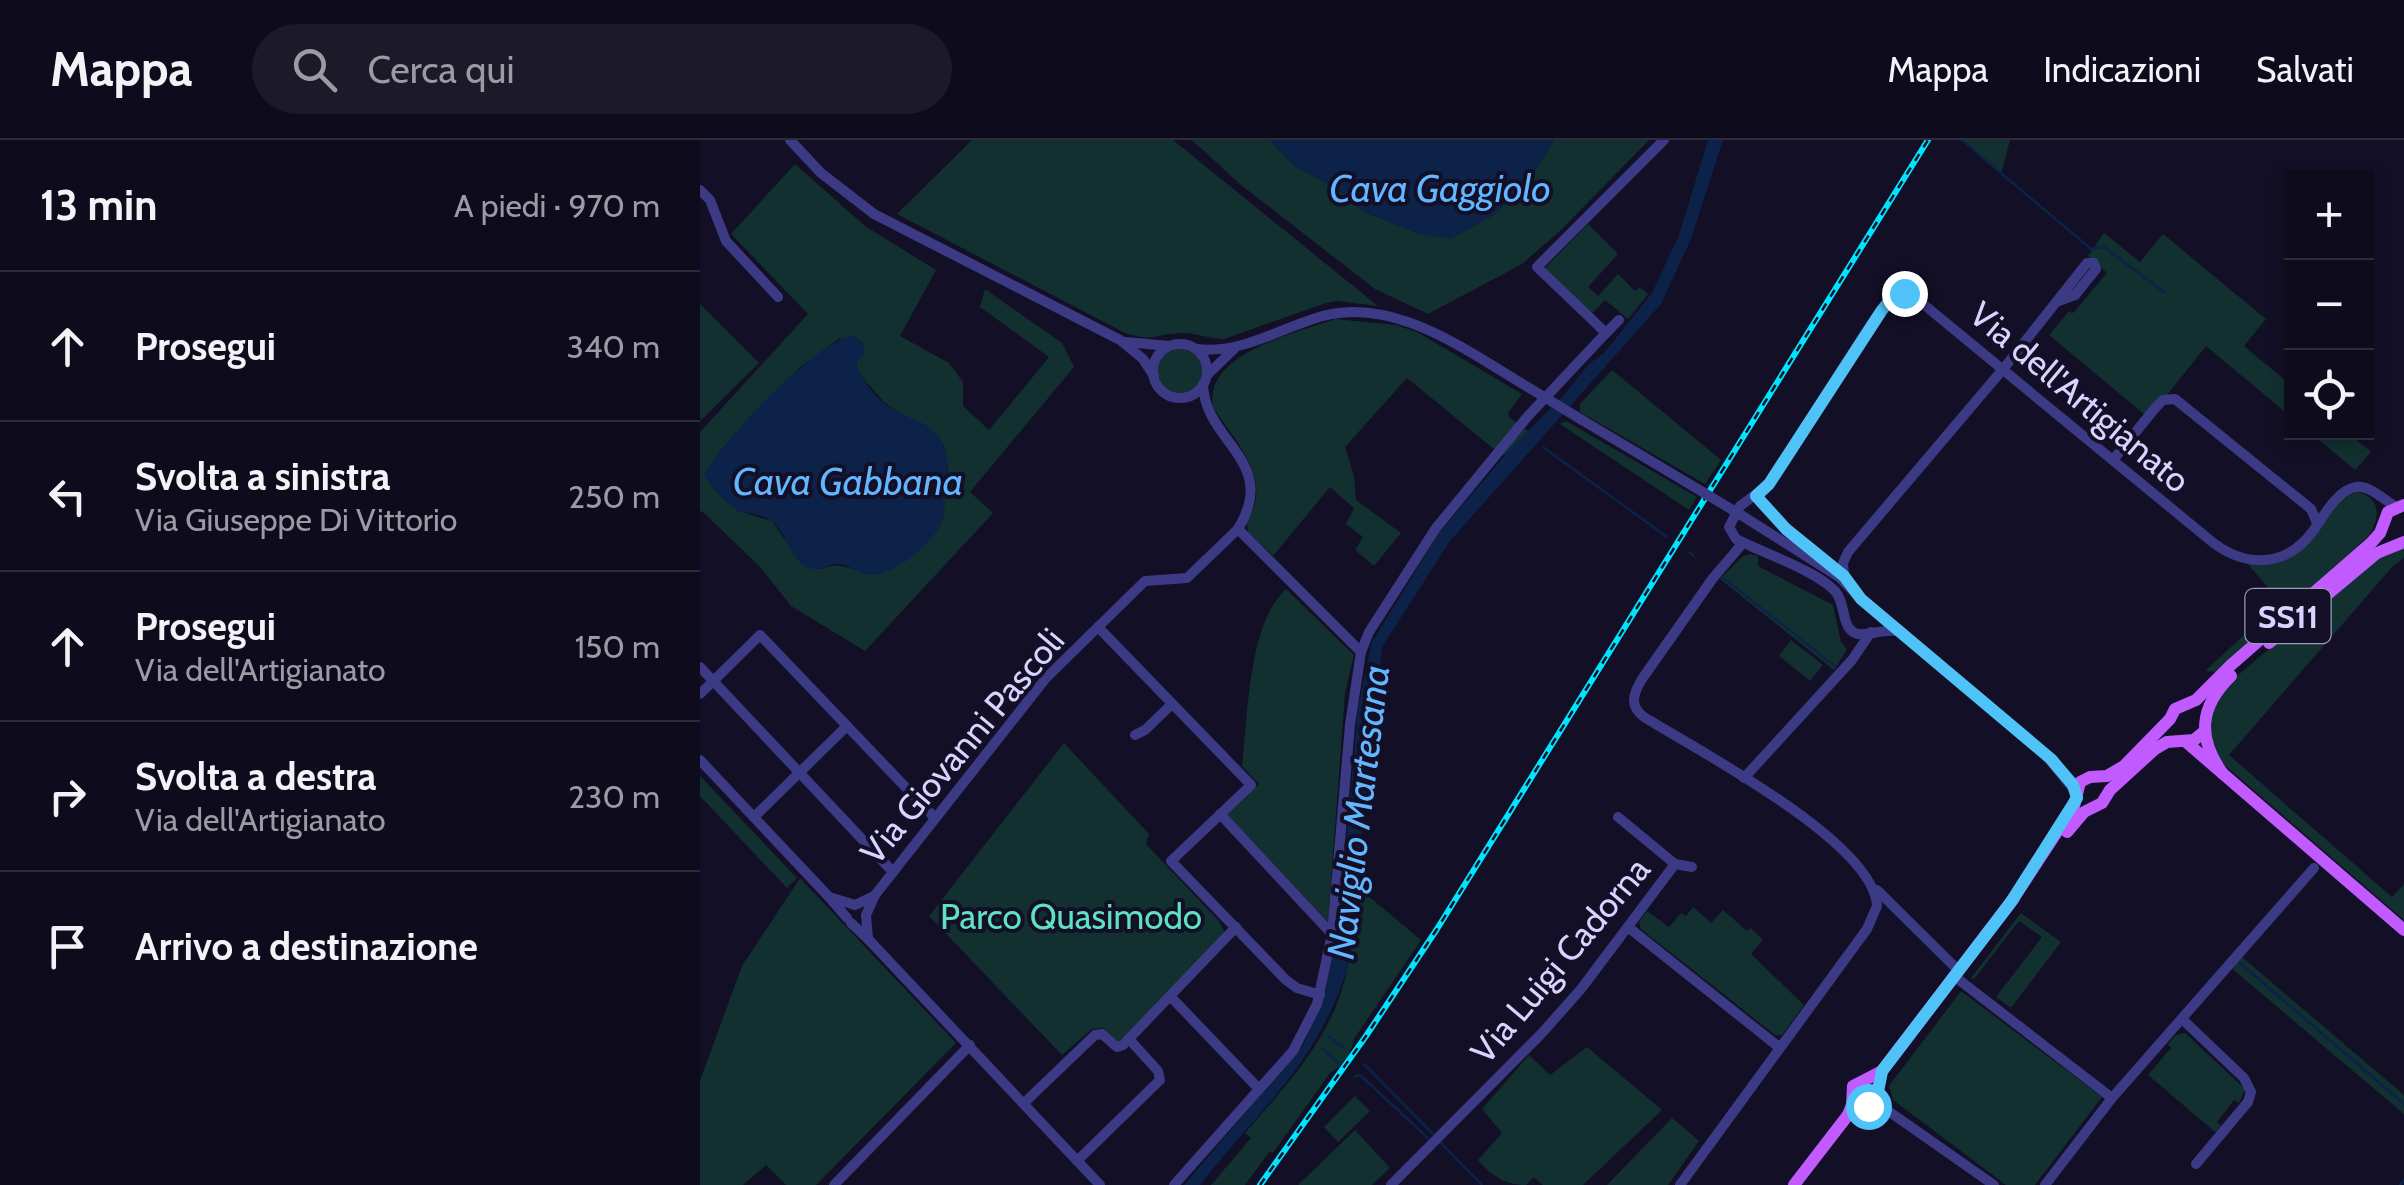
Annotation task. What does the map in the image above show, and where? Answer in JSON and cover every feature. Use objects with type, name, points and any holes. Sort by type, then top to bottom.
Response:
[{"type":"main road","name":"SS11","points":[[2011,902],[2077,795],[2079,784],[2124,766],[2175,709],[2188,704],[2371,544],[2384,521],[2401,507]]},
{"type":"main road","name":"SS11","points":[[2384,521],[2388,537],[2403,542]]},
{"type":"main road","name":"SS11","points":[[1794,1185],[1848,1116],[1870,1098],[1882,1071],[2073,823],[2090,808],[2100,805],[2155,749],[2197,739],[2216,692],[2230,677],[2374,555],[2403,542]]},
{"type":"main road","points":[[2188,704],[2200,709],[2210,754],[2223,774]]},
{"type":"main road","points":[[2170,719],[2171,730],[2322,867],[2404,930]]},
{"type":"main road","points":[[2092,778],[2106,786],[2107,794]]},
{"type":"main road","points":[[2077,795],[2090,808]]},
{"type":"street","points":[[790,140],[827,178],[874,214],[1120,340],[1143,359],[1166,394],[1180,397],[1214,419]]},
{"type":"street","points":[[1606,333],[1538,268],[1664,140]]},
{"type":"street","points":[[700,190],[710,200],[726,241],[778,297]]},
{"type":"street","name":"Via dell'Artigianato","points":[[1743,543],[1731,535],[1730,524],[1741,505],[1769,484],[1874,321],[1897,294],[1916,297],[2221,549],[2242,559],[2264,561],[2285,556],[2314,530],[2347,490],[2364,487],[2377,496]]},
{"type":"street","points":[[1844,576],[1843,563],[1848,552],[2056,302]]},
{"type":"street","points":[[1120,340],[1140,345],[1234,349],[1333,313],[1382,314],[1420,328],[1741,515],[1851,588],[2051,759],[2077,795]]},
{"type":"street","points":[[1174,1185],[1300,1042],[1320,995],[1332,934],[1350,725],[1361,652],[1370,629],[1423,546],[1537,406],[1619,320]]},
{"type":"street","points":[[1154,376],[1156,358],[1170,346]]},
{"type":"street","points":[[1196,349],[1205,361],[1214,419],[1250,478],[1248,506],[1238,529],[1361,652]]},
{"type":"street","points":[[1180,397],[1194,394],[1234,349]]},
{"type":"street","points":[[2113,460],[2156,406],[2176,399],[2308,506],[2317,523]]},
{"type":"street","points":[[1756,496],[1786,529],[1844,576],[1851,588]]},
{"type":"street","points":[[2377,496],[2401,507]]},
{"type":"street","points":[[2377,496],[2384,521]]},
{"type":"street","name":"Via Giovanni Pascoli","points":[[866,915],[875,895],[1037,689],[1146,580],[1190,576],[1238,529]]},
{"type":"street","points":[[1846,614],[1831,588],[1743,543],[1640,684],[1634,706],[1644,717],[1818,827],[1956,973],[2112,1098]]},
{"type":"street","points":[[1828,572],[1840,584],[1847,624],[1854,632],[1854,652],[1846,666]]},
{"type":"street","points":[[1846,614],[1854,604],[1866,602]]},
{"type":"street","points":[[1744,778],[1846,666],[1878,624],[1878,613]]},
{"type":"street","points":[[1098,627],[1251,785],[1171,861],[1290,983],[1320,995]]},
{"type":"street","points":[[1854,632],[1902,632]]},
{"type":"street","points":[[700,694],[760,635],[935,818]]},
{"type":"street","points":[[700,667],[893,872]]},
{"type":"street","points":[[1134,735],[1145,730],[1172,704]]},
{"type":"street","points":[[754,817],[847,726]]},
{"type":"street","points":[[2051,759],[2092,778]]},
{"type":"street","points":[[700,760],[1100,1185]]},
{"type":"street","points":[[1220,814],[1332,934]]},
{"type":"street","name":"Via Luigi Cadorna","points":[[1391,1185],[1538,1039],[1676,864],[1618,817]]},
{"type":"street","points":[[1676,864],[1692,867]]},
{"type":"street","points":[[2045,1185],[2112,1098],[2322,867]]},
{"type":"street","points":[[1680,1185],[1869,926],[1876,913],[1876,896],[1870,882]]},
{"type":"street","name":"Via Giovanni Pascoli","points":[[855,905],[875,895]]},
{"type":"street","points":[[830,896],[862,907],[868,939]]},
{"type":"street","points":[[849,920],[848,911],[855,905]]},
{"type":"street","points":[[1876,913],[1886,908],[1895,910]]},
{"type":"street","points":[[849,920],[860,923],[866,915]]},
{"type":"street","points":[[1628,926],[1780,1048]]},
{"type":"street","points":[[1024,1103],[1094,1035],[1102,1034],[1118,1047],[1129,1040],[1236,927]]},
{"type":"street","points":[[1170,996],[1259,1089]]},
{"type":"street","points":[[2182,1019],[2244,1078],[2251,1092],[2248,1102],[2196,1164]]},
{"type":"street","points":[[1077,1160],[1160,1080],[1158,1071],[1129,1040]]},
{"type":"street","points":[[834,1185],[970,1046]]},
{"type":"street","points":[[1870,1098],[1994,1185]]},
{"type":"green space","points":[[972,140],[1173,140],[1378,306],[1326,303],[1224,339],[1188,333],[1150,337],[1125,333],[897,214]]},
{"type":"green space","points":[[1192,140],[1270,140],[1294,165],[1345,194],[1362,211],[1420,234],[1534,173],[1554,140],[1649,140],[1522,264],[1428,314],[1375,289],[1241,185]]},
{"type":"green space","points":[[1963,140],[2010,140],[2001,174]]},
{"type":"green space","points":[[795,164],[865,226],[936,270],[900,336],[949,363],[963,382],[963,406],[989,430],[1049,357],[980,307],[985,289],[1062,343],[1074,367],[970,492],[993,513],[865,651],[791,606],[760,567],[700,512],[700,432],[808,314],[731,234]],"holes":[[[840,338],[859,374],[884,402],[944,445],[948,469],[943,519],[880,574],[837,566],[822,569],[800,561],[772,521],[738,511],[711,486],[710,465],[721,450],[799,368]]]},
{"type":"green space","points":[[1588,224],[1618,254],[1588,287],[1598,296],[1618,274],[1635,291],[1640,287],[1648,294],[1628,319],[1605,300],[1590,315],[1543,270]]},
{"type":"green space","points":[[2104,233],[2140,262],[2163,234],[2266,319],[2244,346],[2284,379],[2284,411],[2206,346],[2167,395],[2145,415],[2049,335],[2107,273],[2088,256]]},
{"type":"green space","points":[[700,304],[759,363],[701,420],[700,419]]},
{"type":"green space","points":[[1335,319],[1396,325],[1417,332],[1522,394],[1508,413],[1528,431],[1505,455],[1500,454],[1407,378],[1345,447],[1356,500],[1401,533],[1374,566],[1355,550],[1363,537],[1346,524],[1354,508],[1330,487],[1273,556],[1248,532],[1256,491],[1254,476],[1241,448],[1213,407],[1214,388],[1222,372],[1237,359],[1277,339]]},
{"type":"green space","points":[[1180,349],[1196,355],[1202,371],[1196,387],[1180,393],[1164,387],[1158,371],[1164,355]]},
{"type":"green space","points":[[1612,370],[1721,460],[1705,484],[1580,412],[1580,404]]},
{"type":"green space","points":[[1566,421],[1697,497],[1689,510],[1560,424]]},
{"type":"green space","points":[[2319,440],[2356,440],[2371,452],[2355,470]]},
{"type":"green space","points":[[2359,492],[2372,500],[2377,511],[2368,537],[2217,672],[2205,671],[2280,602],[2248,564],[2289,555],[2346,497]]},
{"type":"green space","points":[[2404,548],[2404,558],[2229,755],[2392,897],[2404,884],[2404,920],[2220,761],[2211,731],[2213,714],[2225,686],[2382,554]]},
{"type":"green space","points":[[1750,554],[1758,556],[1758,566],[1833,605],[1841,642],[1847,649],[1834,670],[1720,579]]},
{"type":"green space","points":[[1286,589],[1354,655],[1345,693],[1328,922],[1227,815],[1259,784],[1242,766],[1252,671],[1264,624],[1273,604]]},
{"type":"green space","points":[[1791,640],[1823,665],[1810,681],[1779,656]]},
{"type":"green space","name":"Parco Quasimodo","points":[[1064,743],[1149,834],[1146,844],[1225,932],[1122,1041],[1103,1028],[1092,1029],[1062,1055],[929,916]]},
{"type":"green space","points":[[700,776],[797,878],[787,888],[700,796]]},
{"type":"green space","points":[[800,878],[956,1043],[816,1185],[786,1185],[766,1165],[743,1185],[700,1185],[700,1081],[742,966]]},
{"type":"green space","points":[[1355,885],[1421,940],[1354,1039],[1346,1059],[1330,1073],[1273,1153],[1270,1151],[1245,1185],[1211,1185],[1251,1138],[1245,1133],[1307,1058],[1331,1016],[1349,960]]},
{"type":"green space","points":[[1693,907],[1711,923],[1723,910],[1763,940],[1751,954],[1804,1005],[1782,1035],[1775,1035],[1641,929],[1639,922],[1647,911],[1669,927],[1681,913],[1686,916]]},
{"type":"green space","points":[[2021,913],[2061,942],[2011,1008],[1996,997],[2042,937],[2019,921],[1971,978]]},
{"type":"green space","points":[[2242,957],[2404,1095],[2404,1114],[2230,967]]},
{"type":"green space","points":[[1961,991],[2102,1097],[2035,1185],[2006,1185],[1893,1100],[1889,1086]]},
{"type":"green space","points":[[2185,1033],[2245,1089],[2239,1103],[2234,1100],[2217,1122],[2221,1126],[2215,1132],[2148,1075],[2171,1048],[2168,1044],[2176,1035]]},
{"type":"green space","points":[[1587,1047],[1662,1110],[1583,1185],[1543,1185],[1534,1177],[1526,1185],[1518,1185],[1494,1175],[1478,1160],[1502,1133],[1482,1109],[1529,1055],[1550,1075]]},
{"type":"green space","points":[[1355,1096],[1370,1111],[1338,1142],[1324,1127]]},
{"type":"green space","points":[[1672,1118],[1699,1141],[1668,1185],[1607,1185]]},
{"type":"green space","points":[[1355,1130],[1390,1168],[1372,1185],[1298,1185]]},
{"type":"water","name":"Cava Gaggiolo","points":[[1270,140],[1554,140],[1534,173],[1496,214],[1451,239],[1420,234],[1362,211],[1345,194],[1294,165]]},
{"type":"water","name":"Naviglio Martesana","points":[[1708,140],[1723,140],[1691,239],[1661,304],[1450,541],[1382,647],[1347,970],[1319,1033],[1284,1085],[1200,1185],[1184,1185],[1303,1045],[1325,992],[1339,923],[1358,708],[1372,642],[1439,533],[1511,448],[1589,364],[1604,353],[1652,293],[1679,235]]},
{"type":"water","name":"Cava Gabbana","points":[[852,335],[862,342],[865,354],[856,362],[870,389],[887,405],[934,431],[947,458],[940,526],[912,557],[874,575],[838,564],[817,569],[802,564],[777,526],[764,517],[731,506],[704,475],[770,395],[815,357]]},
{"type":"waterway","points":[[1962,140],[2091,249],[2104,247],[2164,292]]},
{"type":"waterway","points":[[1543,447],[1667,537]]},
{"type":"waterway","points":[[1689,552],[1694,556]]},
{"type":"waterway","points":[[1722,577],[1836,667]]},
{"type":"waterway","points":[[2240,963],[2404,1104]]},
{"type":"waterway","points":[[1329,1037],[1344,1048]]},
{"type":"waterway","points":[[1322,1048],[1339,1064]]},
{"type":"waterway","points":[[1364,1064],[1433,1134]]},
{"type":"waterway","points":[[1354,1077],[1360,1075],[1428,1138]]},
{"type":"waterway","points":[[1441,1143],[1482,1185]]},
{"type":"waterway","points":[[2400,1185],[2404,1180]]},
{"type":"railway","points":[[1260,1185],[1437,929],[1928,140]]},
{"type":"route","points":[[1868,1106],[1877,1097],[1882,1071],[2011,902],[2077,798],[2073,785],[2051,759],[1861,599],[1844,576],[1786,529],[1756,496],[1769,484],[1882,310],[1897,294],[1904,293]]}]
